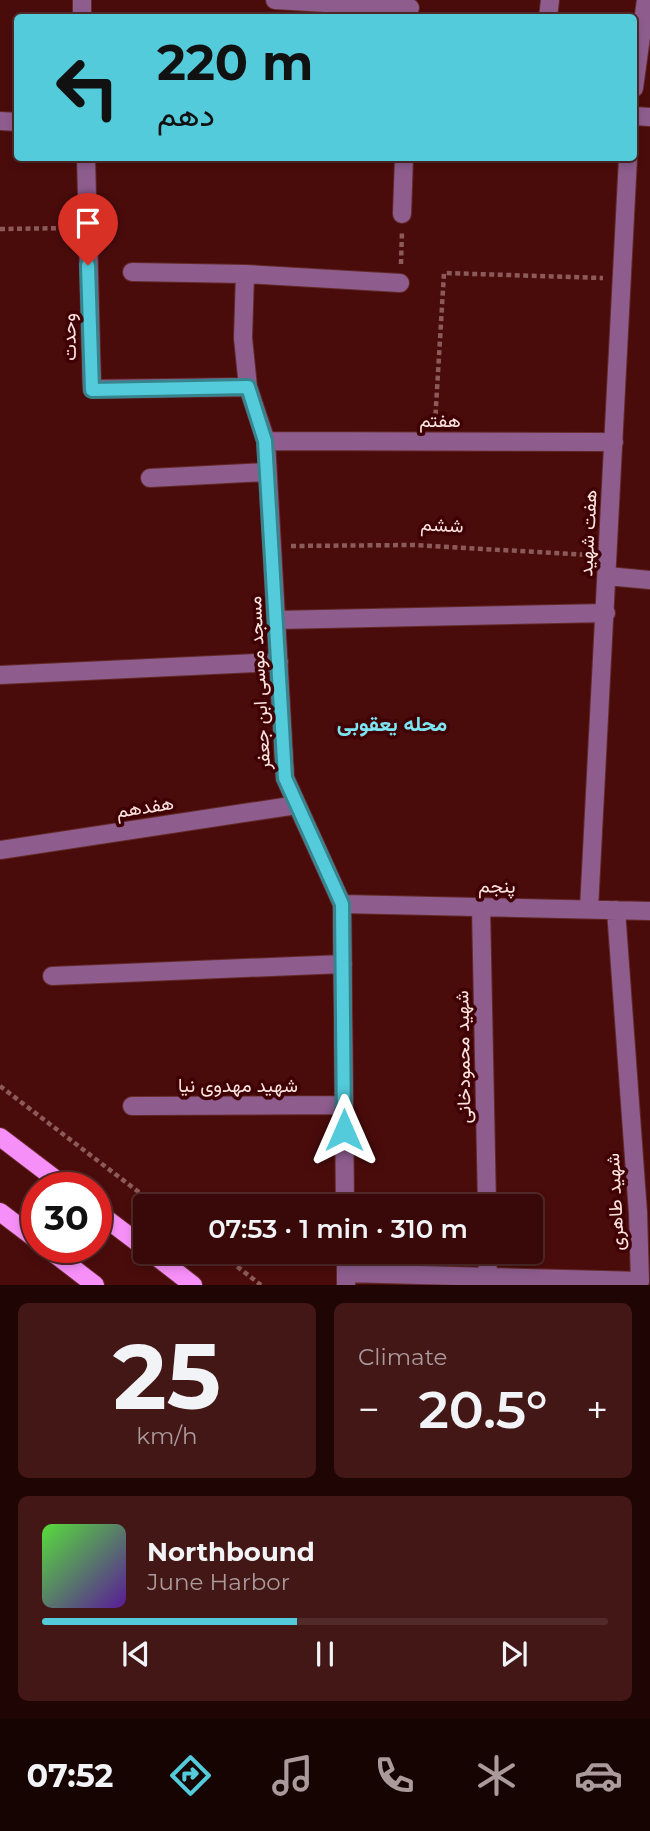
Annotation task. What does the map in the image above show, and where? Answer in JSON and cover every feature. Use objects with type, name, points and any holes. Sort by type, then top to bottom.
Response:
[{"type":"main road","points":[[0,1137],[46,1172]]},
{"type":"main road","points":[[0,1212],[21,1228]]},
{"type":"main road","points":[[112,1223],[133,1239]]},
{"type":"main road","points":[[66,1263],[95,1285]]},
{"type":"main road","points":[[165,1264],[193,1285]]},
{"type":"street","points":[[275,0],[411,8]]},
{"type":"street","points":[[637,66],[646,0]]},
{"type":"street","name":"وحدت","points":[[86,161],[92,390],[248,387]]},
{"type":"street","points":[[402,215],[404,161]]},
{"type":"street","name":"هفت شهید","points":[[590,909],[628,161]]},
{"type":"street","points":[[132,272],[245,274],[400,283]]},
{"type":"street","name":"مسجد موسی ابن جعفر","points":[[245,274],[243,338],[248,387],[265,441],[285,778],[342,904],[345,1194]]},
{"type":"street","name":"هفتم","points":[[265,441],[614,442]]},
{"type":"street","points":[[150,478],[267,472]]},
{"type":"street","points":[[607,576],[650,580]]},
{"type":"street","points":[[277,620],[606,613]]},
{"type":"street","points":[[0,675],[279,662]]},
{"type":"street","name":"هفدهم","points":[[0,850],[297,805]]},
{"type":"street","name":"پنجم","points":[[342,904],[650,911]]},
{"type":"street","name":"شهید محمودخانی","points":[[481,907],[487,1194]]},
{"type":"street","name":"شهید طاهری","points":[[346,1279],[488,1277],[640,1281],[644,1213],[616,910]]},
{"type":"street","points":[[52,976],[343,964]]},
{"type":"street","name":"شهید مهدوی نیا","points":[[132,1106],[344,1105]]},
{"type":"street","points":[[488,1264],[488,1277]]},
{"type":"path","points":[[400,283],[402,215]]},
{"type":"path","points":[[0,229],[88,228]]},
{"type":"path","points":[[434,441],[443,273],[622,279]]},
{"type":"path","name":"ششم","points":[[272,546],[413,545],[608,556]]},
{"type":"path","points":[[0,1086],[141,1194]]},
{"type":"path","points":[[234,1264],[261,1285]]},
{"type":"district","name":"محله یعقوبی","points":[[392,723]]},
{"type":"route","points":[[88,265],[92,390],[248,387],[265,441],[285,778],[342,904],[344,1130]]}]
